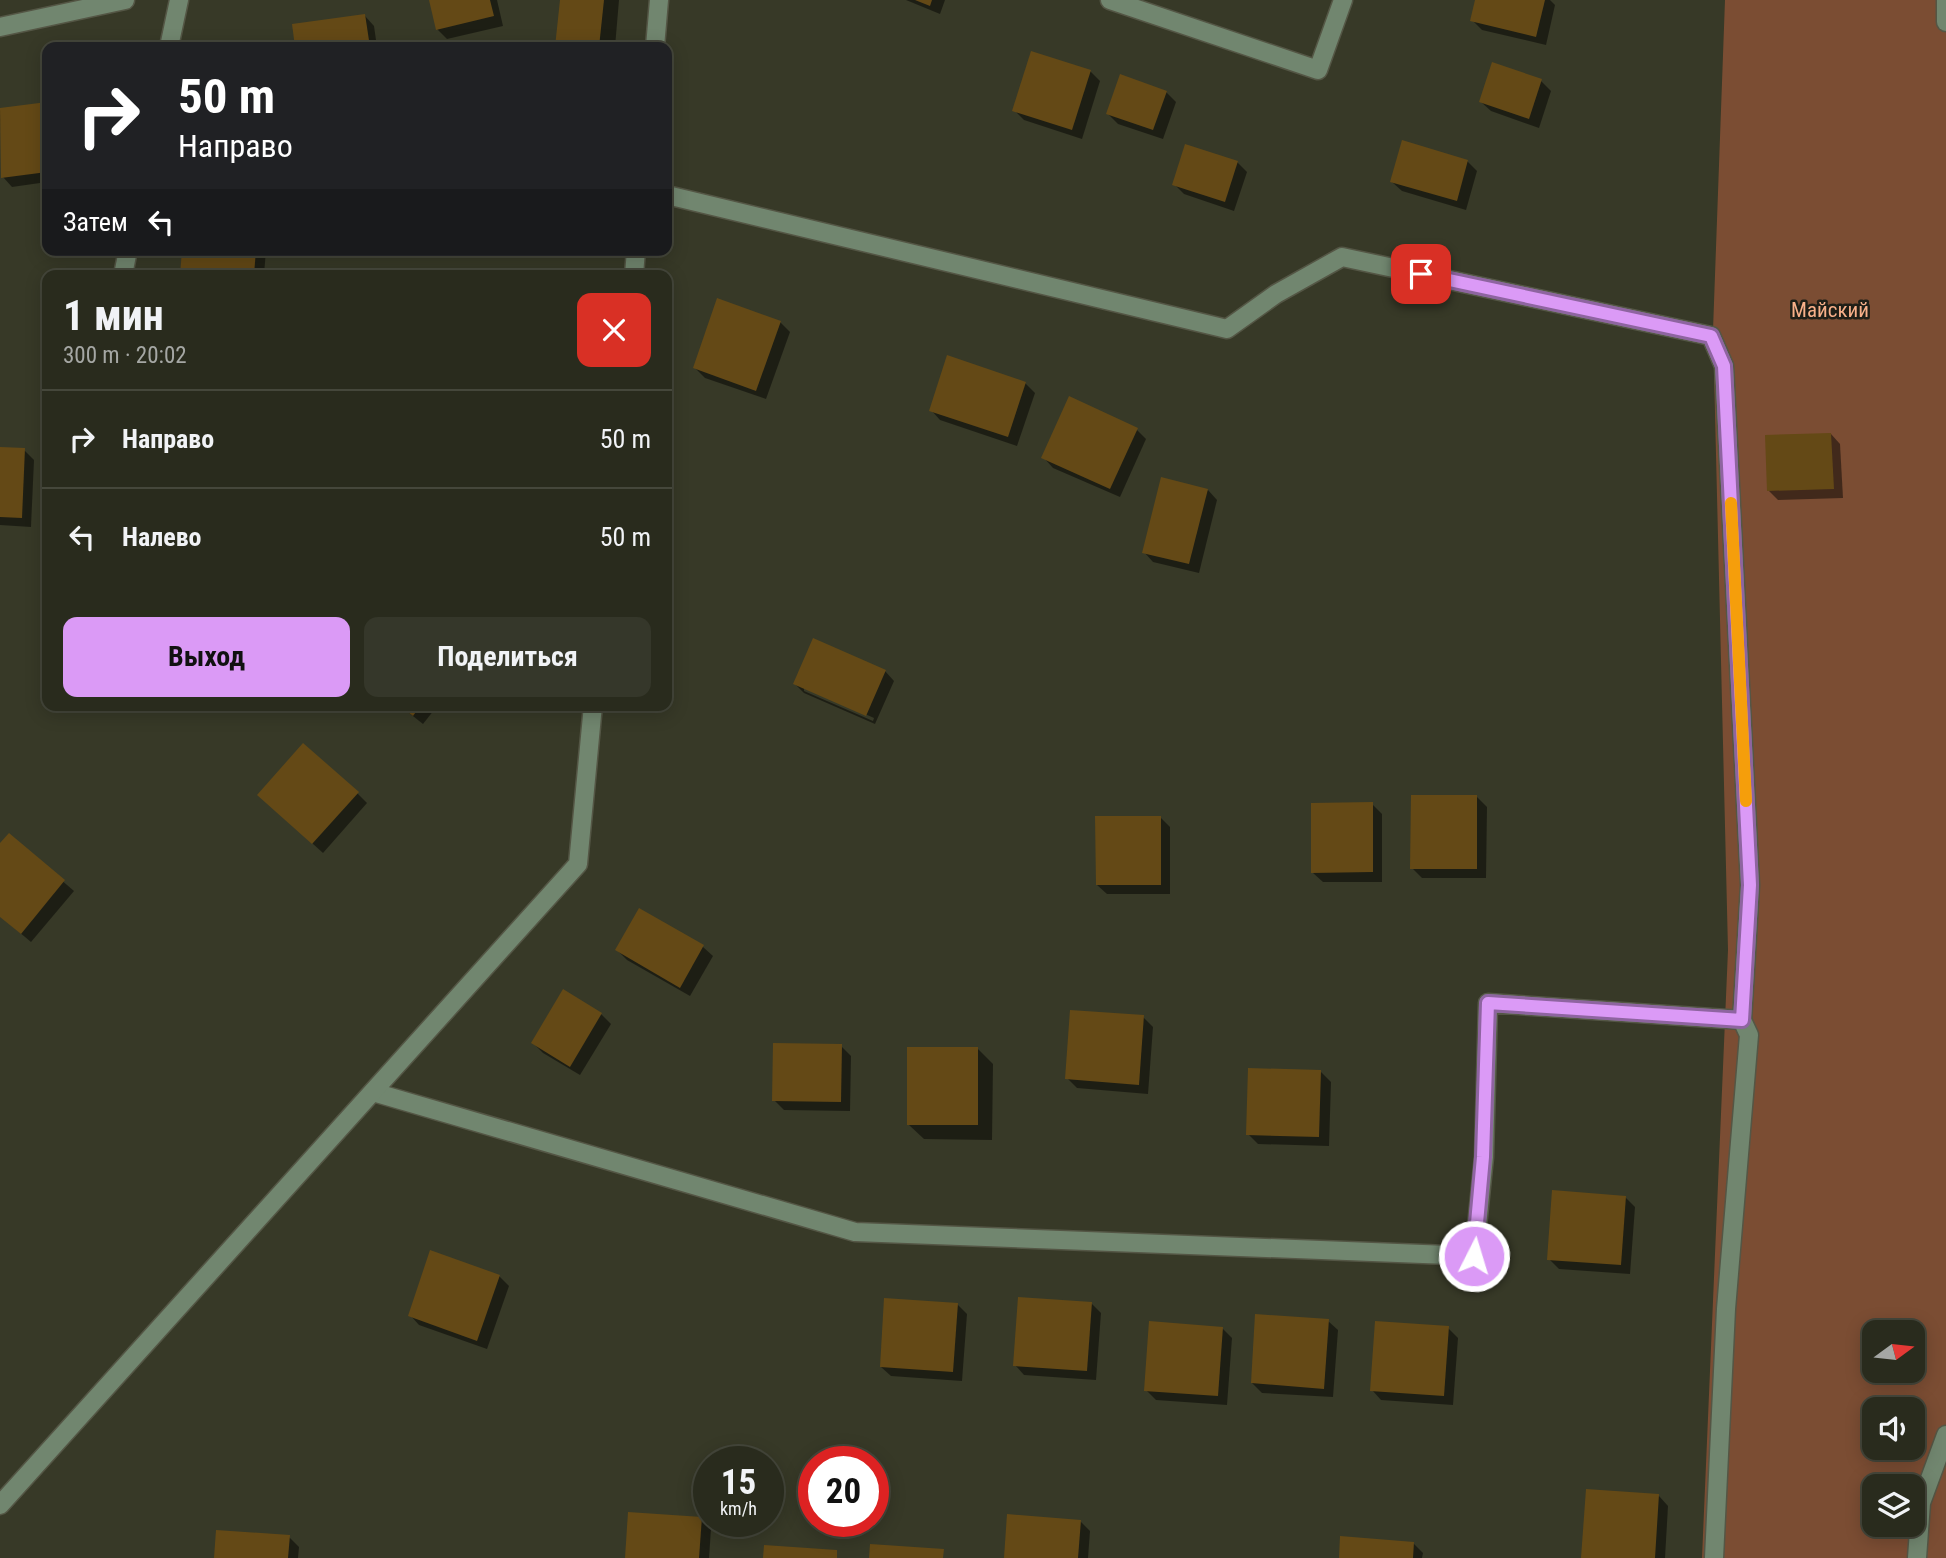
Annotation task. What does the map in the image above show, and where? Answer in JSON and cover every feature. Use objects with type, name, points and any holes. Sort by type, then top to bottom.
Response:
[{"type":"lane","points":[[0,27],[125,0]]},
{"type":"lane","points":[[170,42],[179,0]]},
{"type":"lane","points":[[655,42],[659,0]]},
{"type":"lane","points":[[1110,0],[1318,70],[1343,0]]},
{"type":"lane","points":[[1946,0],[1946,22]]},
{"type":"lane","points":[[672,196],[1227,329],[1276,294],[1342,257],[1711,336],[1724,366],[1750,885],[1742,1020],[1749,1034],[1726,1309],[1714,1558]]},
{"type":"lane","points":[[0,1505],[578,864],[592,711]]},
{"type":"lane","points":[[373,1092],[855,1232],[1474,1256],[1483,1157],[1488,1003],[1742,1020]]},
{"type":"lane","points":[[1917,1558],[1921,1503],[1946,1435]]},
{"type":"green space","name":"Майский","points":[[1725,0],[1946,0],[1946,1558],[1702,1558],[1728,950],[1713,330]]},
{"type":"building","points":[[429,0],[490,0],[494,16],[436,30]]},
{"type":"building","points":[[560,0],[604,0],[600,42],[556,42]]},
{"type":"building","points":[[915,0],[932,0],[930,6]]},
{"type":"building","points":[[1475,0],[1545,0],[1536,37],[1470,21]]},
{"type":"building","points":[[365,14],[369,42],[294,42],[292,24]]},
{"type":"building","points":[[1031,51],[1091,70],[1072,130],[1012,111]]},
{"type":"building","points":[[1492,62],[1542,79],[1529,119],[1479,102]]},
{"type":"building","points":[[1120,74],[1167,91],[1153,130],[1106,114]]},
{"type":"building","points":[[42,103],[42,173],[1,178],[0,108]]},
{"type":"building","points":[[1402,140],[1468,160],[1457,201],[1390,182]]},
{"type":"building","points":[[1185,144],[1238,161],[1225,202],[1172,185]]},
{"type":"building","points":[[182,256],[256,256],[254,270],[180,270]]},
{"type":"building","points":[[717,298],[781,321],[756,391],[693,368]]},
{"type":"building","points":[[947,355],[1026,382],[1008,437],[929,411]]},
{"type":"building","points":[[1069,396],[1138,428],[1110,489],[1041,458]]},
{"type":"building","points":[[1831,433],[1834,489],[1767,491],[1765,435]]},
{"type":"building","points":[[0,447],[25,448],[22,518],[0,517]]},
{"type":"building","points":[[1161,477],[1208,489],[1189,564],[1142,553]]},
{"type":"building","points":[[813,638],[886,670],[866,716],[793,684]]},
{"type":"building","points":[[303,743],[359,792],[312,844],[257,795]]},
{"type":"building","points":[[1411,795],[1477,795],[1477,869],[1410,869]]},
{"type":"building","points":[[1373,802],[1373,872],[1311,873],[1311,803]]},
{"type":"building","points":[[1095,816],[1161,816],[1161,885],[1096,885]]},
{"type":"building","points":[[9,833],[65,880],[21,934],[0,917],[0,843]]},
{"type":"building","points":[[639,908],[704,945],[680,988],[615,950]]},
{"type":"building","points":[[563,989],[602,1013],[570,1067],[531,1043]]},
{"type":"building","points":[[1070,1010],[1144,1015],[1139,1085],[1065,1079]]},
{"type":"building","points":[[773,1043],[842,1044],[841,1102],[772,1101]]},
{"type":"building","points":[[907,1047],[978,1047],[978,1125],[907,1125]]},
{"type":"building","points":[[1248,1068],[1321,1070],[1319,1137],[1246,1135]]},
{"type":"building","points":[[1552,1190],[1626,1196],[1621,1265],[1547,1260]]},
{"type":"building","points":[[430,1250],[500,1275],[477,1341],[408,1316]]},
{"type":"building","points":[[1018,1297],[1092,1302],[1087,1371],[1013,1366]]},
{"type":"building","points":[[884,1298],[958,1303],[953,1372],[880,1367]]},
{"type":"building","points":[[1255,1314],[1329,1319],[1324,1389],[1251,1383]]},
{"type":"building","points":[[1149,1321],[1223,1327],[1218,1396],[1144,1391]]},
{"type":"building","points":[[1375,1321],[1449,1326],[1444,1396],[1370,1391]]},
{"type":"building","points":[[1586,1489],[1659,1494],[1655,1558],[1581,1558]]},
{"type":"building","points":[[628,1512],[693,1516],[693,1537],[701,1537],[699,1558],[625,1558]]},
{"type":"building","points":[[1007,1514],[1081,1520],[1078,1558],[1004,1558]]},
{"type":"building","points":[[216,1530],[290,1535],[288,1558],[214,1558]]},
{"type":"building","points":[[1340,1536],[1414,1542],[1413,1558],[1339,1558]]},
{"type":"building","points":[[870,1544],[944,1549],[943,1558],[869,1558]]},
{"type":"building","points":[[764,1545],[837,1550],[837,1558],[763,1558]]},
{"type":"slow traffic","points":[[1731,503],[1746,801]]},
{"type":"route","points":[[1421,274],[1711,336],[1724,366],[1750,885],[1742,1020],[1488,1003],[1483,1157],[1474,1256]]}]
